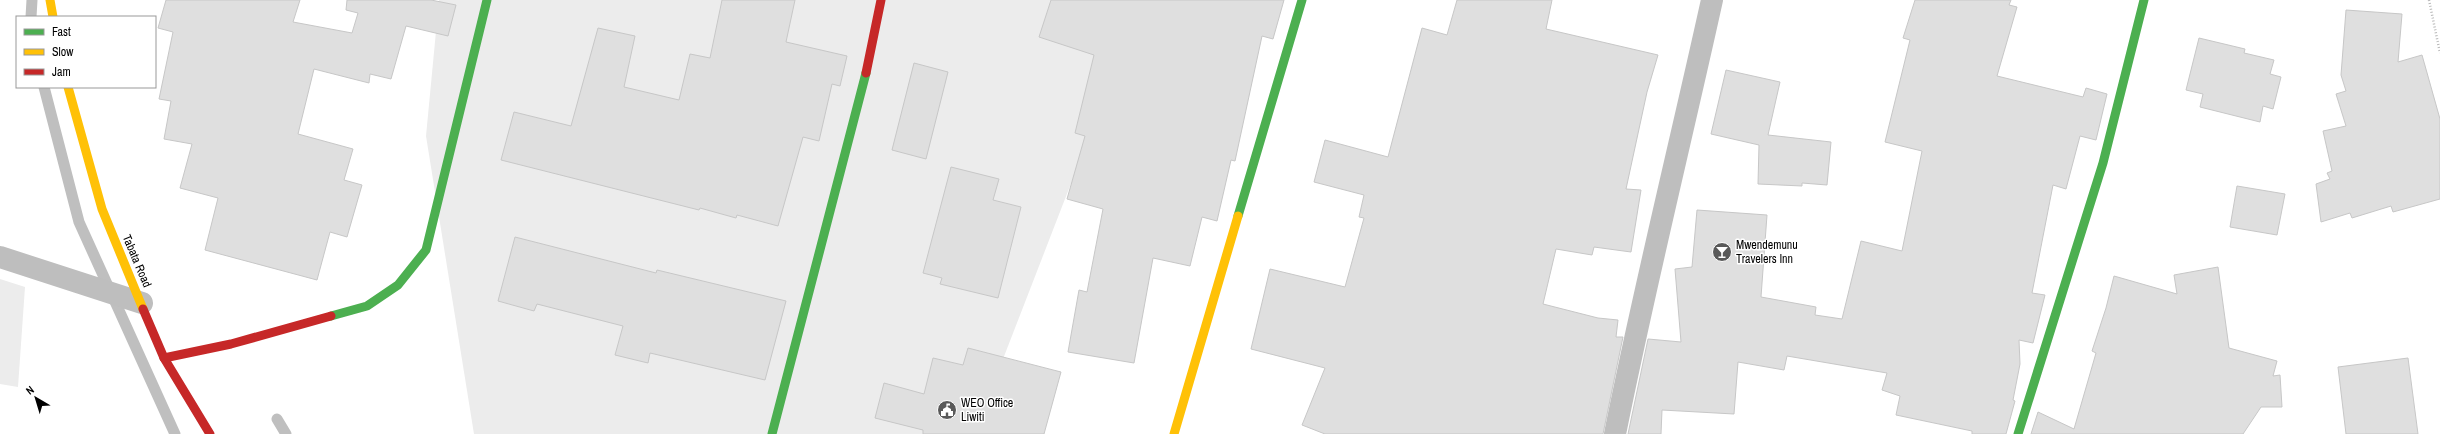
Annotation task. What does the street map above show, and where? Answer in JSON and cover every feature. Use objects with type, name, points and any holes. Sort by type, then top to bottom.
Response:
[{"type":"street","points":[[50,0],[53,16]]},
{"type":"street","points":[[164,358],[231,344],[367,306],[398,285],[426,250],[487,0]]},
{"type":"street","points":[[772,434],[863,86],[881,0]]},
{"type":"street","points":[[1174,434],[1302,0]]},
{"type":"street","points":[[1615,434],[1642,303],[1678,154],[1712,0]]},
{"type":"street","points":[[2018,434],[2103,163],[2144,0]]},
{"type":"street","name":"Tabata Road","points":[[68,88],[102,209],[164,358],[210,434]]},
{"type":"street","points":[[0,257],[142,303]]},
{"type":"path","points":[[2428,0],[2440,53]]},
{"type":"shaded area","points":[[439,0],[1142,0],[974,434],[474,434],[426,136]]},
{"type":"shaded area","points":[[0,279],[25,287],[18,387],[0,384]]},
{"type":"building","points":[[166,0],[300,0],[293,22],[352,33],[358,13],[346,10],[347,0],[431,0],[456,5],[448,36],[406,26],[391,79],[370,74],[369,83],[314,69],[298,134],[353,149],[344,180],[362,185],[347,237],[330,232],[317,280],[205,250],[218,198],[180,188],[192,144],[164,139],[171,101],[159,99],[173,32],[158,28]]},
{"type":"building","points":[[722,0],[795,0],[786,42],[847,56],[840,86],[832,84],[819,141],[803,137],[778,226],[737,215],[736,218],[700,208],[699,210],[501,160],[514,112],[571,126],[598,28],[635,36],[624,87],[679,100],[690,54],[710,58]]},
{"type":"building","points":[[1051,0],[1284,0],[1273,39],[1262,36],[1235,161],[1231,160],[1217,221],[1202,217],[1190,266],[1153,258],[1134,363],[1068,352],[1079,290],[1087,292],[1103,209],[1067,199],[1085,136],[1075,133],[1094,55],[1039,37]]},
{"type":"building","points":[[1457,0],[1552,0],[1546,29],[1658,55],[1647,92],[1626,189],[1641,190],[1631,252],[1594,247],[1592,255],[1556,249],[1543,304],[1598,318],[1618,320],[1616,337],[1623,337],[1603,434],[1325,434],[1302,425],[1325,368],[1251,349],[1270,269],[1345,287],[1364,218],[1359,217],[1364,195],[1314,182],[1325,140],[1388,157],[1422,28],[1447,35]]},
{"type":"building","points":[[1915,0],[2011,0],[2009,5],[2017,7],[1997,76],[2083,97],[2086,88],[2107,94],[2096,140],[2080,136],[2066,189],[2053,185],[2032,293],[2045,295],[2033,343],[2019,340],[2020,364],[2013,400],[2015,401],[2006,434],[1972,434],[1972,431],[1896,415],[1900,396],[1882,390],[1887,373],[1787,356],[1784,370],[1738,362],[1734,414],[1662,410],[1661,434],[1628,434],[1648,339],[1681,342],[1675,269],[1692,267],[1697,210],[1767,215],[1761,297],[1816,307],[1815,315],[1842,319],[1861,241],[1902,251],[1922,151],[1885,142],[1910,40],[1903,38]]},
{"type":"building","points":[[2346,10],[2402,14],[2398,62],[2422,55],[2440,119],[2440,199],[2393,212],[2391,206],[2352,218],[2350,213],[2321,222],[2316,184],[2330,179],[2327,173],[2332,171],[2323,131],[2346,126],[2336,94],[2346,91],[2341,75]]},
{"type":"building","points":[[2199,38],[2245,49],[2244,53],[2274,60],[2270,74],[2281,77],[2273,109],[2263,106],[2260,122],[2200,107],[2203,94],[2186,90]]},
{"type":"building","points":[[914,63],[948,72],[926,159],[892,150]]},
{"type":"building","points":[[1726,70],[1780,82],[1768,135],[1831,142],[1827,185],[1802,183],[1802,186],[1758,184],[1759,145],[1711,134]]},
{"type":"building","points":[[951,167],[999,179],[993,200],[1021,207],[998,298],[940,284],[942,278],[923,273]]},
{"type":"building","points":[[2237,186],[2285,194],[2277,235],[2230,227]]},
{"type":"building","points":[[515,237],[656,273],[657,270],[786,301],[765,380],[650,353],[648,363],[615,355],[623,326],[537,304],[534,311],[498,301]]},
{"type":"building","points":[[2218,267],[2229,348],[2277,361],[2273,376],[2280,375],[2282,407],[2261,407],[2243,434],[2031,434],[2038,412],[2074,429],[2096,353],[2092,351],[2106,308],[2114,276],[2177,294],[2174,275]]},
{"type":"building","points":[[968,348],[1061,372],[1044,434],[923,434],[923,430],[875,418],[884,383],[924,394],[933,358],[963,365]]},
{"type":"building","points":[[2408,358],[2418,434],[2346,434],[2338,367]]},
{"type":"waterway","points":[[31,16],[32,0]]},
{"type":"waterway","points":[[44,88],[79,222],[175,434]]},
{"type":"waterway","points":[[277,419],[286,434]]},
{"type":"traffic: fast","points":[[331,316],[367,306],[398,285],[426,250],[487,0]]},
{"type":"traffic: fast","points":[[1238,216],[1302,0]]},
{"type":"traffic: fast","points":[[2018,434],[2103,163],[2144,0]]},
{"type":"traffic: fast","points":[[772,434],[866,73]]},
{"type":"traffic: slow","points":[[50,0],[53,16]]},
{"type":"traffic: slow","points":[[68,88],[102,209],[143,309]]},
{"type":"traffic: slow","points":[[1174,434],[1238,216]]},
{"type":"traffic: jam","points":[[866,73],[881,0]]},
{"type":"traffic: jam","points":[[143,309],[164,358],[210,434]]},
{"type":"traffic: jam","points":[[164,358],[231,344],[331,316]]},
{"type":"place","name":"Mwendemunu Travelers Inn","points":[[1722,252]]},
{"type":"place","name":"WEO Office Liwiti","points":[[947,410]]}]
